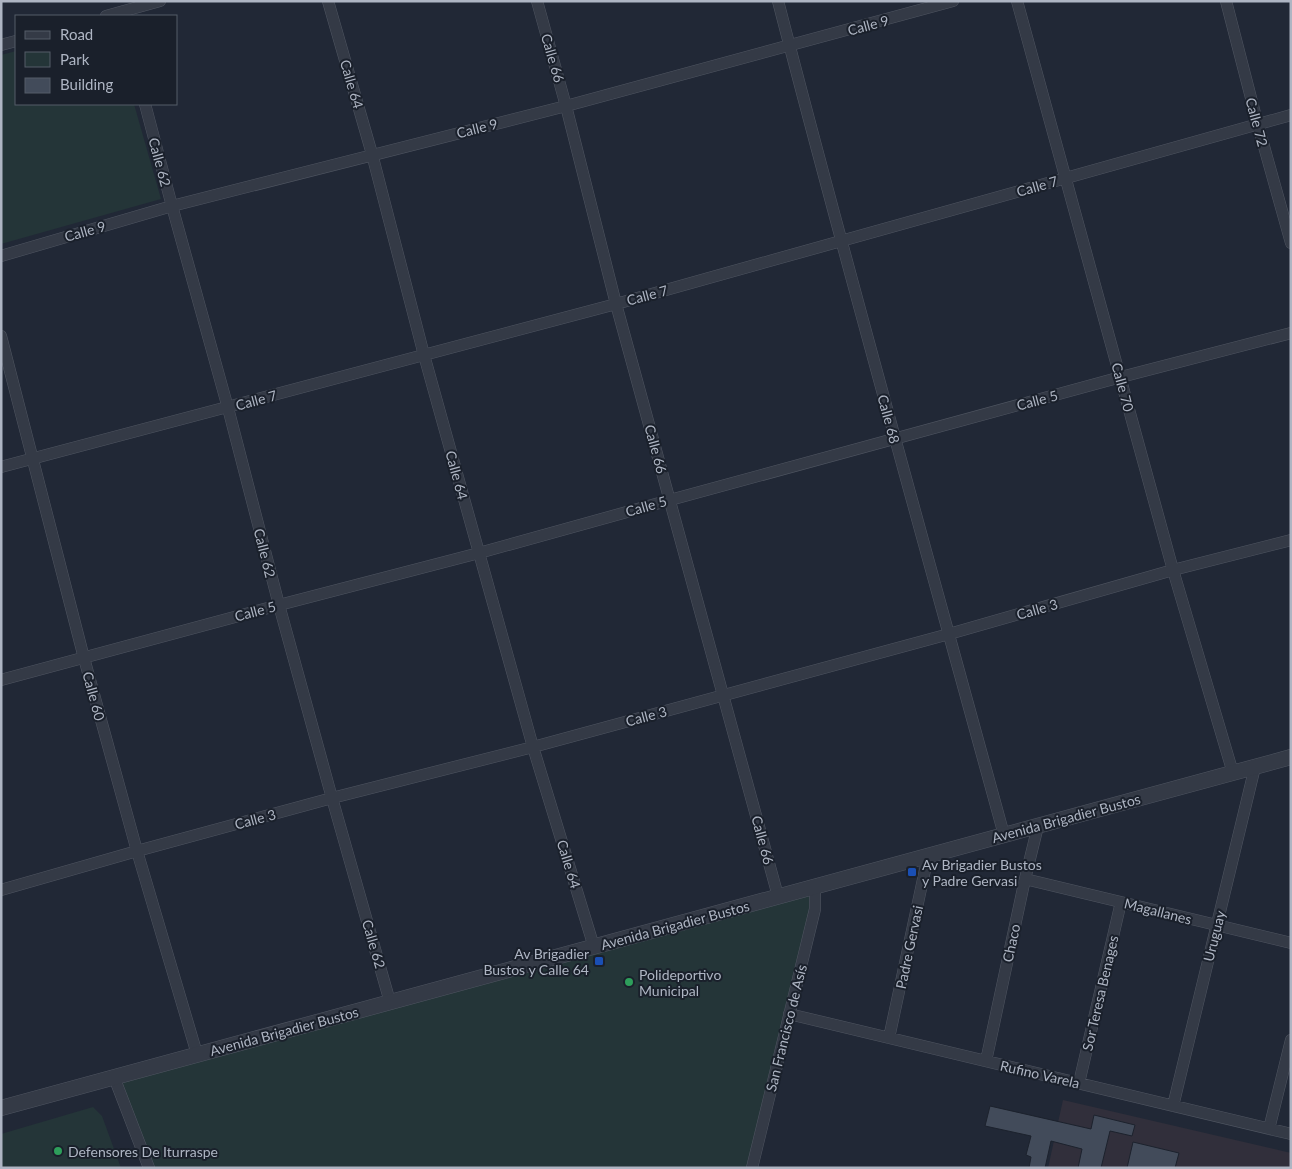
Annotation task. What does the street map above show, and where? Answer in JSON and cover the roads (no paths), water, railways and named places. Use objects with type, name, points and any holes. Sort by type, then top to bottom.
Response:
[{"type":"street","points":[[108,15],[120,10],[160,1]]},
{"type":"street","name":"Calle 64","points":[[328,1],[372,154],[424,355],[533,747],[594,946]]},
{"type":"street","name":"Calle 66","points":[[537,1],[566,106],[616,304],[778,896]]},
{"type":"street","name":"Calle 68","points":[[778,1],[894,439],[1004,835]]},
{"type":"street","name":"Calle 9","points":[[1,256],[172,206],[566,106],[953,1]]},
{"type":"street","name":"Calle 70","points":[[1017,1],[1173,570],[1233,773]]},
{"type":"street","name":"Calle 72","points":[[1226,1],[1291,243]]},
{"type":"street","points":[[1,45],[15,41]]},
{"type":"street","name":"Calle 62","points":[[145,105],[228,408],[279,605],[390,1002]]},
{"type":"street","name":"Calle 7","points":[[1,467],[616,304],[1291,115]]},
{"type":"street","name":"Calle 5","points":[[1,680],[479,553],[1121,377],[1291,333]]},
{"type":"street","name":"Calle 60","points":[[1,336],[84,658],[137,852],[197,1054]]},
{"type":"street","name":"Calle 3","points":[[1,890],[332,798],[533,747],[949,634],[1173,570],[1291,540]]},
{"type":"street","name":"Avenida Brigadier Bustos","points":[[1,1108],[1291,757]]},
{"type":"street","name":"Uruguay","points":[[1173,1106],[1255,767]]},
{"type":"street","name":"Chaco","points":[[986,1061],[1038,826]]},
{"type":"street","name":"Padre Gervasi","points":[[889,1038],[928,856]]},
{"type":"street","name":"Magallanes","points":[[1025,879],[1291,943]]},
{"type":"street","name":"San Francisco de Asís","points":[[752,1168],[815,909],[816,887]]},
{"type":"street","name":"Sor Teresa Benages","points":[[1079,1083],[1121,902]]},
{"type":"street","name":"Rufino Varela","points":[[789,1014],[1291,1134]]},
{"type":"street","points":[[1269,1129],[1291,1040]]},
{"type":"street","points":[[114,1077],[149,1168]]},
{"type":"place","name":"Av Brigadier Bustos y Padre Gervasi","points":[[912,872]]},
{"type":"place","name":"Av Brigadier Bustos y Calle 64","points":[[599,961]]},
{"type":"place","name":"Polideportivo Municipal","points":[[629,982]]},
{"type":"place","name":"Defensores De Iturraspe","points":[[58,1151]]}]
